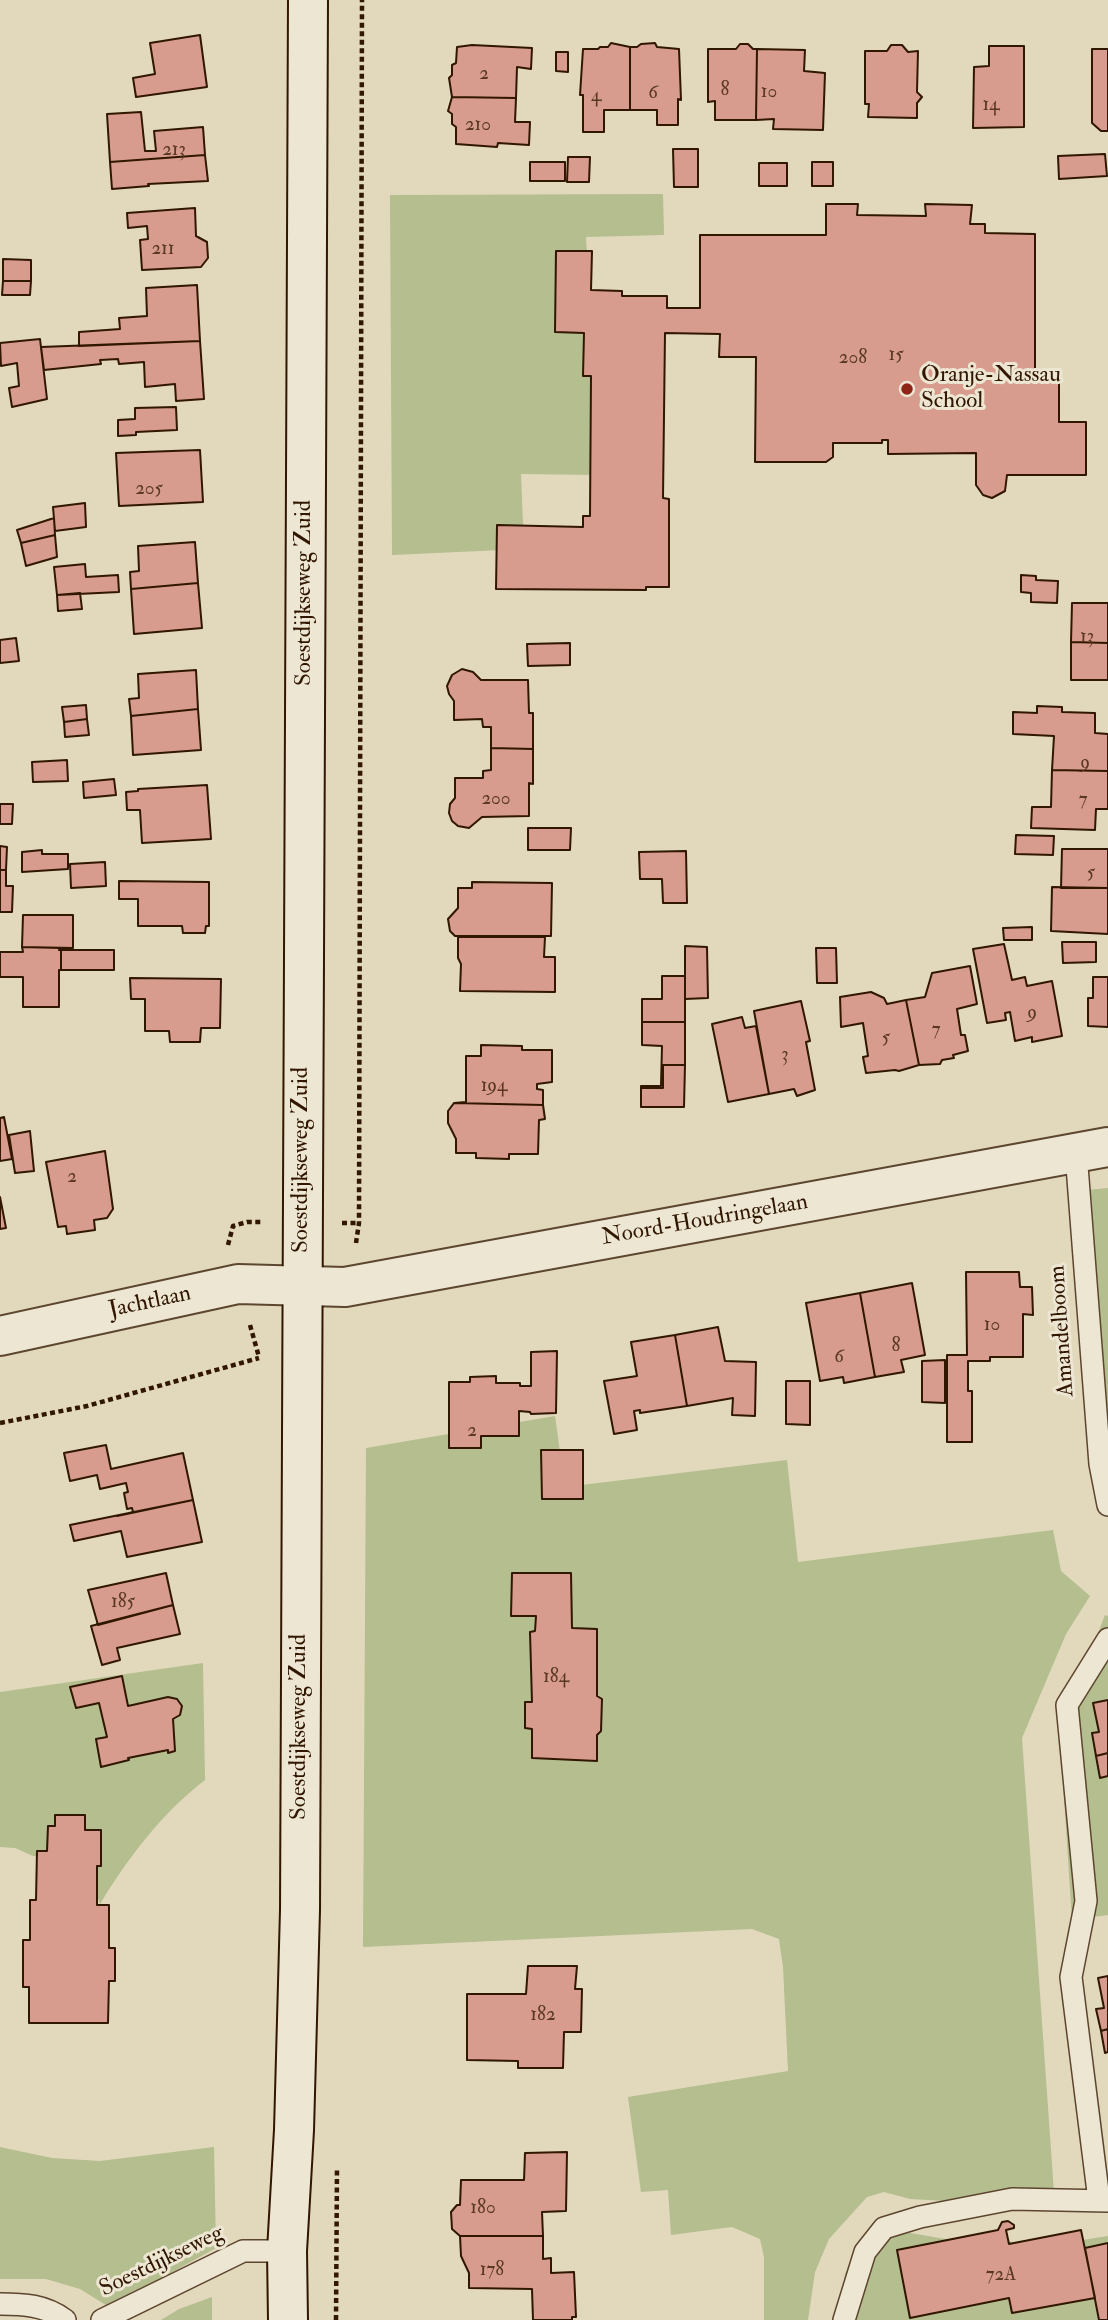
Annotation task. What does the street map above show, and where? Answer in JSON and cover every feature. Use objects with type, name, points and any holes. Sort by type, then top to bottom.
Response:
[{"type":"main road","name":"Soestdijkseweg Zuid","points":[[288,2320],[287,2251],[294,2130],[300,1910],[308,0]]},
{"type":"main road","name":"Noord-Houdringelaan","points":[[301,1287],[345,1287],[1092,1150]]},
{"type":"main road","name":"Jachtlaan","points":[[0,1336],[238,1284],[301,1287]]},
{"type":"lane","name":"Amandelboom","points":[[1092,1150],[1100,1465],[1108,1505]]},
{"type":"lane","points":[[844,2320],[865,2252],[884,2228],[920,2217],[1012,2199],[1104,2201],[1071,1977],[1086,1901],[1067,1705],[1108,1639]]},
{"type":"lane","name":"Soestdijkseweg","points":[[102,2320],[243,2251],[287,2251]]},
{"type":"lane","points":[[0,2304],[32,2305],[55,2313],[65,2320]]},
{"type":"path","points":[[359,1223],[362,0]]},
{"type":"path","points":[[0,1423],[87,1406],[259,1358]]},
{"type":"green space","points":[[663,194],[664,235],[586,237],[599,475],[521,474],[524,549],[392,555],[390,195]]},
{"type":"green space","points":[[1108,1188],[1108,1504],[1087,1190]]},
{"type":"green space","points":[[555,1416],[565,1487],[787,1460],[798,1562],[1053,1530],[1061,1571],[1090,1596],[1066,1634],[1022,1738],[1055,2207],[910,2199],[884,2192],[867,2197],[829,2239],[815,2272],[808,2320],[764,2320],[764,2257],[760,2239],[732,2227],[671,2235],[668,2190],[641,2192],[628,2097],[788,2071],[779,1939],[752,1929],[363,1947],[366,1448]]},
{"type":"green space","points":[[1105,1615],[1108,1616],[1108,1915],[1072,1920],[1061,1751]]},
{"type":"green space","points":[[203,1663],[205,1780],[174,1807],[147,1837],[100,1904],[98,1898],[67,1896],[66,1857],[33,1856],[15,1848],[0,1847],[0,1692]]},
{"type":"green space","points":[[0,2147],[52,2158],[100,2161],[214,2147],[216,2248],[109,2307],[80,2289],[46,2279],[0,2279]]},
{"type":"green space","points":[[893,2230],[957,2241],[989,2240],[1051,2245],[1108,2236],[1108,2320],[840,2320],[845,2274],[855,2252]]},
{"type":"green space","points":[[212,2297],[212,2320],[161,2320],[179,2309]]},
{"type":"building","points":[[200,35],[207,87],[136,97],[133,78],[155,74],[150,43]]},
{"type":"building","points":[[611,43],[630,47],[630,110],[604,110],[604,132],[583,132],[583,95],[580,95],[583,49],[608,47]]},
{"type":"building","points":[[655,43],[657,47],[679,49],[681,100],[678,99],[678,125],[657,125],[657,110],[630,110],[630,47]]},
{"type":"building","points":[[740,44],[748,44],[757,49],[756,120],[715,120],[715,101],[708,102],[708,49],[736,49]]},
{"type":"building","points":[[472,45],[532,48],[531,69],[517,67],[516,98],[452,97],[449,78],[452,75],[452,65],[456,63],[457,47]]},
{"type":"building","points":[[891,45],[902,45],[908,52],[918,51],[917,92],[922,97],[917,103],[917,118],[868,117],[869,104],[865,104],[865,51],[887,51]]},
{"type":"building","points":[[989,46],[1024,46],[1024,127],[973,128],[974,67],[989,66]]},
{"type":"building","points":[[757,49],[805,50],[804,71],[825,73],[823,130],[773,129],[774,119],[756,120]]},
{"type":"building","points":[[1092,49],[1108,49],[1108,131],[1101,131],[1092,123]]},
{"type":"building","points":[[556,52],[568,52],[568,72],[556,71]]},
{"type":"building","points":[[452,97],[516,98],[515,122],[530,122],[529,145],[498,143],[497,147],[456,144],[456,127],[452,124],[452,114],[448,111]]},
{"type":"building","points":[[141,112],[145,151],[156,151],[154,131],[203,127],[205,155],[110,162],[107,114]]},
{"type":"building","points":[[673,149],[698,149],[698,187],[674,187]]},
{"type":"building","points":[[1105,154],[1107,176],[1059,179],[1058,156]]},
{"type":"building","points":[[205,155],[208,181],[112,189],[110,162]]},
{"type":"building","points":[[568,157],[590,157],[589,182],[567,182]]},
{"type":"building","points":[[530,162],[565,162],[565,181],[530,181]]},
{"type":"building","points":[[812,162],[833,162],[833,186],[812,186]]},
{"type":"building","points":[[759,163],[787,163],[787,186],[759,186]]},
{"type":"building","name":"Oranje-Nassau School","points":[[826,204],[858,204],[857,215],[926,216],[925,204],[972,205],[970,224],[985,224],[985,233],[1035,234],[1035,376],[1059,375],[1059,422],[1086,422],[1086,475],[1007,475],[1005,491],[992,498],[983,495],[976,485],[976,453],[888,454],[888,440],[882,440],[882,443],[833,443],[833,457],[826,462],[755,462],[756,357],[719,357],[720,334],[665,333],[663,498],[669,499],[669,587],[646,587],[646,590],[496,589],[497,525],[583,527],[583,516],[590,516],[591,376],[583,376],[584,333],[555,332],[556,251],[592,251],[591,290],[622,291],[622,296],[667,296],[667,308],[700,308],[700,235],[826,235]]},
{"type":"building","points":[[195,208],[196,236],[207,242],[208,258],[201,267],[142,270],[140,240],[148,239],[147,226],[128,228],[127,213]]},
{"type":"building","points":[[3,259],[31,260],[31,281],[3,281]]},
{"type":"building","points":[[3,281],[31,281],[30,295],[2,295]]},
{"type":"building","points":[[197,285],[200,341],[79,346],[79,332],[120,329],[119,318],[147,316],[146,288]]},
{"type":"building","points":[[40,339],[47,399],[12,407],[9,388],[19,386],[17,363],[1,366],[0,343]]},
{"type":"building","points":[[200,341],[204,399],[176,401],[175,384],[145,387],[144,362],[119,364],[118,359],[100,360],[101,364],[44,370],[41,347]]},
{"type":"building","points":[[176,407],[177,430],[136,432],[136,435],[118,436],[118,420],[135,419],[135,408]]},
{"type":"building","points":[[200,450],[203,502],[119,506],[116,453]]},
{"type":"building","points":[[85,503],[86,527],[55,531],[53,507]]},
{"type":"building","points":[[54,518],[55,535],[21,543],[17,530]]},
{"type":"building","points":[[55,535],[57,557],[26,566],[21,543]]},
{"type":"building","points":[[195,542],[198,583],[131,589],[130,572],[139,571],[138,546]]},
{"type":"building","points":[[85,564],[86,577],[118,575],[119,592],[57,595],[54,567]]},
{"type":"building","points":[[1021,575],[1036,576],[1036,580],[1058,581],[1057,603],[1031,602],[1031,593],[1021,592]]},
{"type":"building","points":[[198,583],[202,628],[134,634],[131,589]]},
{"type":"building","points":[[80,593],[82,609],[58,611],[57,595]]},
{"type":"building","points":[[1072,603],[1108,603],[1108,643],[1071,642]]},
{"type":"building","points":[[16,638],[19,661],[0,663],[0,640]]},
{"type":"building","points":[[1071,642],[1108,643],[1108,680],[1071,680]]},
{"type":"building","points":[[570,643],[570,665],[528,666],[527,644]]},
{"type":"building","points":[[462,669],[473,672],[481,680],[528,680],[529,713],[533,713],[533,749],[491,748],[491,727],[483,727],[482,719],[454,720],[454,701],[447,686],[452,675]]},
{"type":"building","points":[[196,670],[198,709],[131,716],[129,699],[139,698],[138,674]]},
{"type":"building","points":[[86,705],[87,719],[64,722],[62,707]]},
{"type":"building","points":[[1037,706],[1062,707],[1062,712],[1095,713],[1095,733],[1108,734],[1108,771],[1052,770],[1054,736],[1013,734],[1013,712],[1037,713]]},
{"type":"building","points":[[198,709],[201,750],[133,755],[131,716]]},
{"type":"building","points":[[87,719],[89,735],[65,737],[64,722]]},
{"type":"building","points":[[491,748],[533,749],[529,816],[482,817],[469,828],[458,826],[449,813],[450,804],[455,798],[455,778],[483,778],[483,771],[491,770]]},
{"type":"building","points":[[67,760],[68,781],[33,782],[32,762]]},
{"type":"building","points":[[1052,770],[1108,771],[1108,809],[1096,809],[1095,830],[1031,828],[1032,807],[1051,807]]},
{"type":"building","points":[[114,779],[116,795],[84,798],[83,782]]},
{"type":"building","points":[[207,785],[211,839],[142,843],[140,810],[127,810],[126,792]]},
{"type":"building","points":[[0,804],[13,804],[12,824],[0,824]]},
{"type":"building","points":[[528,828],[571,828],[570,850],[528,850]]},
{"type":"building","points":[[1016,835],[1054,836],[1053,855],[1015,854]]},
{"type":"building","points":[[0,846],[7,847],[6,870],[0,870]]},
{"type":"building","points":[[1062,849],[1108,849],[1108,888],[1061,888]]},
{"type":"building","points":[[42,850],[42,854],[68,854],[68,869],[22,872],[22,852]]},
{"type":"building","points":[[686,851],[687,903],[663,903],[662,879],[640,879],[639,852]]},
{"type":"building","points":[[105,862],[106,886],[71,888],[70,864]]},
{"type":"building","points":[[0,870],[6,870],[6,886],[13,886],[12,912],[0,912]]},
{"type":"building","points":[[119,881],[209,882],[209,926],[206,926],[205,933],[183,933],[182,926],[138,926],[138,899],[119,899]]},
{"type":"building","points":[[472,882],[552,883],[551,936],[455,936],[450,931],[448,919],[458,908],[458,888],[472,888]]},
{"type":"building","points":[[1052,887],[1108,888],[1108,934],[1051,931]]},
{"type":"building","points":[[23,915],[73,915],[73,948],[22,947]]},
{"type":"building","points":[[1032,927],[1032,940],[1004,940],[1003,928]]},
{"type":"building","points":[[458,937],[545,937],[544,957],[555,957],[555,992],[460,991]]},
{"type":"building","points":[[1062,942],[1096,942],[1096,962],[1063,963]]},
{"type":"building","points":[[1004,944],[1012,980],[1025,977],[1027,986],[1052,981],[1062,1036],[1032,1042],[1032,1037],[1015,1041],[1010,1012],[1005,1013],[1006,1020],[987,1023],[973,949]]},
{"type":"building","points":[[685,946],[707,947],[708,998],[685,999]]},
{"type":"building","points":[[22,947],[61,948],[59,1007],[23,1007],[23,977],[0,977],[0,952],[23,952]]},
{"type":"building","points":[[816,948],[836,948],[837,983],[817,983]]},
{"type":"building","points":[[61,950],[114,950],[114,970],[61,970]]},
{"type":"building","points":[[970,966],[977,1004],[957,1009],[961,1035],[965,1035],[968,1051],[942,1060],[940,1064],[919,1065],[906,1000],[925,997],[932,973]]},
{"type":"building","points":[[662,976],[685,976],[685,1022],[642,1022],[642,999],[662,999]]},
{"type":"building","points":[[1093,977],[1108,977],[1108,1027],[1088,1026],[1088,998],[1093,998]]},
{"type":"building","points":[[130,978],[221,979],[220,1028],[201,1028],[200,1042],[170,1042],[169,1031],[145,1031],[145,999],[131,999]]},
{"type":"building","points":[[871,992],[884,998],[887,1004],[906,1000],[919,1065],[899,1071],[866,1073],[863,1057],[868,1056],[863,1023],[841,1027],[840,997]]},
{"type":"building","points":[[801,1001],[810,1041],[806,1042],[815,1090],[797,1096],[794,1089],[769,1094],[754,1011]]},
{"type":"building","points":[[742,1017],[745,1028],[756,1026],[769,1094],[728,1102],[712,1024]]},
{"type":"building","points":[[642,1022],[685,1022],[685,1065],[663,1065],[663,1088],[641,1088],[661,1086],[662,1046],[642,1045]]},
{"type":"building","points":[[481,1045],[522,1046],[522,1050],[552,1050],[552,1082],[537,1084],[537,1089],[543,1090],[543,1105],[454,1103],[466,1102],[466,1056],[481,1056]]},
{"type":"building","points":[[663,1065],[685,1065],[684,1107],[641,1107],[641,1088],[663,1088]]},
{"type":"building","points":[[454,1103],[543,1105],[545,1119],[539,1120],[538,1154],[509,1154],[509,1159],[476,1158],[476,1153],[456,1153],[456,1139],[448,1123],[448,1111]]},
{"type":"building","points":[[4,1117],[12,1159],[0,1161],[0,1118]]},
{"type":"building","points":[[30,1131],[34,1171],[15,1173],[9,1135]]},
{"type":"building","points":[[105,1151],[113,1209],[107,1218],[94,1220],[95,1230],[67,1234],[66,1226],[58,1227],[46,1162]]},
{"type":"building","points":[[0,1197],[6,1228],[0,1229]]},
{"type":"building","points":[[966,1272],[1019,1272],[1020,1287],[1032,1287],[1033,1315],[1023,1314],[1023,1357],[990,1357],[990,1361],[968,1361],[968,1391],[972,1391],[972,1442],[947,1442],[947,1355],[967,1355]]},
{"type":"building","points":[[912,1283],[925,1355],[901,1360],[904,1372],[875,1377],[860,1293]]},
{"type":"building","points":[[860,1293],[875,1377],[844,1383],[843,1377],[820,1381],[806,1303]]},
{"type":"building","points":[[718,1327],[725,1361],[756,1362],[755,1416],[732,1415],[733,1398],[687,1406],[675,1335]]},
{"type":"building","points":[[675,1335],[687,1406],[640,1413],[640,1410],[634,1411],[637,1430],[614,1434],[604,1381],[637,1376],[631,1342]]},
{"type":"building","points":[[557,1351],[556,1413],[531,1414],[519,1411],[519,1436],[481,1436],[481,1448],[449,1448],[449,1382],[470,1382],[470,1377],[496,1376],[496,1383],[531,1386],[531,1352]]},
{"type":"building","points":[[945,1360],[945,1403],[922,1402],[922,1361]]},
{"type":"building","points":[[786,1381],[810,1381],[810,1425],[786,1424]]},
{"type":"building","points":[[106,1445],[111,1469],[183,1453],[193,1500],[117,1516],[133,1512],[132,1508],[127,1509],[124,1493],[128,1492],[126,1483],[100,1489],[97,1475],[70,1481],[64,1453]]},
{"type":"building","points":[[541,1450],[583,1450],[583,1499],[542,1499]]},
{"type":"building","points":[[193,1500],[202,1542],[127,1557],[121,1531],[74,1541],[70,1525]]},
{"type":"building","points":[[166,1573],[173,1605],[98,1625],[88,1590]]},
{"type":"building","points":[[512,1573],[571,1573],[572,1628],[597,1629],[597,1696],[602,1699],[597,1761],[532,1758],[532,1729],[525,1728],[525,1702],[532,1702],[530,1632],[535,1631],[536,1616],[511,1616]]},
{"type":"building","points":[[173,1605],[180,1634],[117,1648],[120,1660],[102,1665],[91,1626]]},
{"type":"building","points":[[122,1676],[128,1706],[168,1697],[177,1699],[182,1706],[180,1715],[173,1719],[175,1751],[128,1758],[129,1760],[101,1767],[96,1739],[107,1737],[99,1703],[76,1708],[70,1687]]},
{"type":"building","points":[[1108,1700],[1108,1753],[1096,1756],[1092,1733],[1099,1732],[1093,1703]]},
{"type":"building","points":[[1108,1753],[1108,1776],[1100,1778],[1096,1756]]},
{"type":"building","points":[[55,1815],[85,1815],[85,1830],[101,1830],[97,1905],[109,1905],[109,1948],[115,1948],[115,1981],[109,1981],[108,2023],[29,2023],[29,1987],[23,1987],[23,1940],[30,1940],[30,1900],[36,1900],[37,1851],[47,1851],[48,1826],[55,1826]]},
{"type":"building","points":[[528,1966],[577,1966],[575,1989],[582,1989],[581,2032],[564,2032],[563,2068],[518,2068],[518,2061],[467,2060],[467,1994],[526,1994]]},
{"type":"building","points":[[1108,1976],[1108,2029],[1101,2031],[1096,2009],[1104,2008],[1098,1978]]},
{"type":"building","points":[[1108,2029],[1108,2052],[1105,2053],[1101,2031]]},
{"type":"building","points":[[567,2152],[566,2211],[542,2212],[543,2236],[460,2236],[452,2229],[451,2212],[460,2205],[461,2180],[524,2180],[525,2153]]},
{"type":"building","points":[[1008,2221],[1014,2225],[1014,2228],[1006,2230],[1009,2244],[1081,2230],[1095,2298],[1012,2313],[1009,2298],[910,2318],[897,2250],[998,2230],[1002,2222]]},
{"type":"building","points":[[460,2236],[543,2236],[543,2259],[551,2258],[551,2273],[574,2272],[576,2317],[572,2317],[572,2320],[533,2320],[532,2289],[469,2288],[469,2273],[461,2256]]},
{"type":"building","points":[[1108,2243],[1108,2320],[1099,2320],[1085,2248]]},
{"type":"place","name":"Oranje-Nassau School","points":[[907,389]]}]
